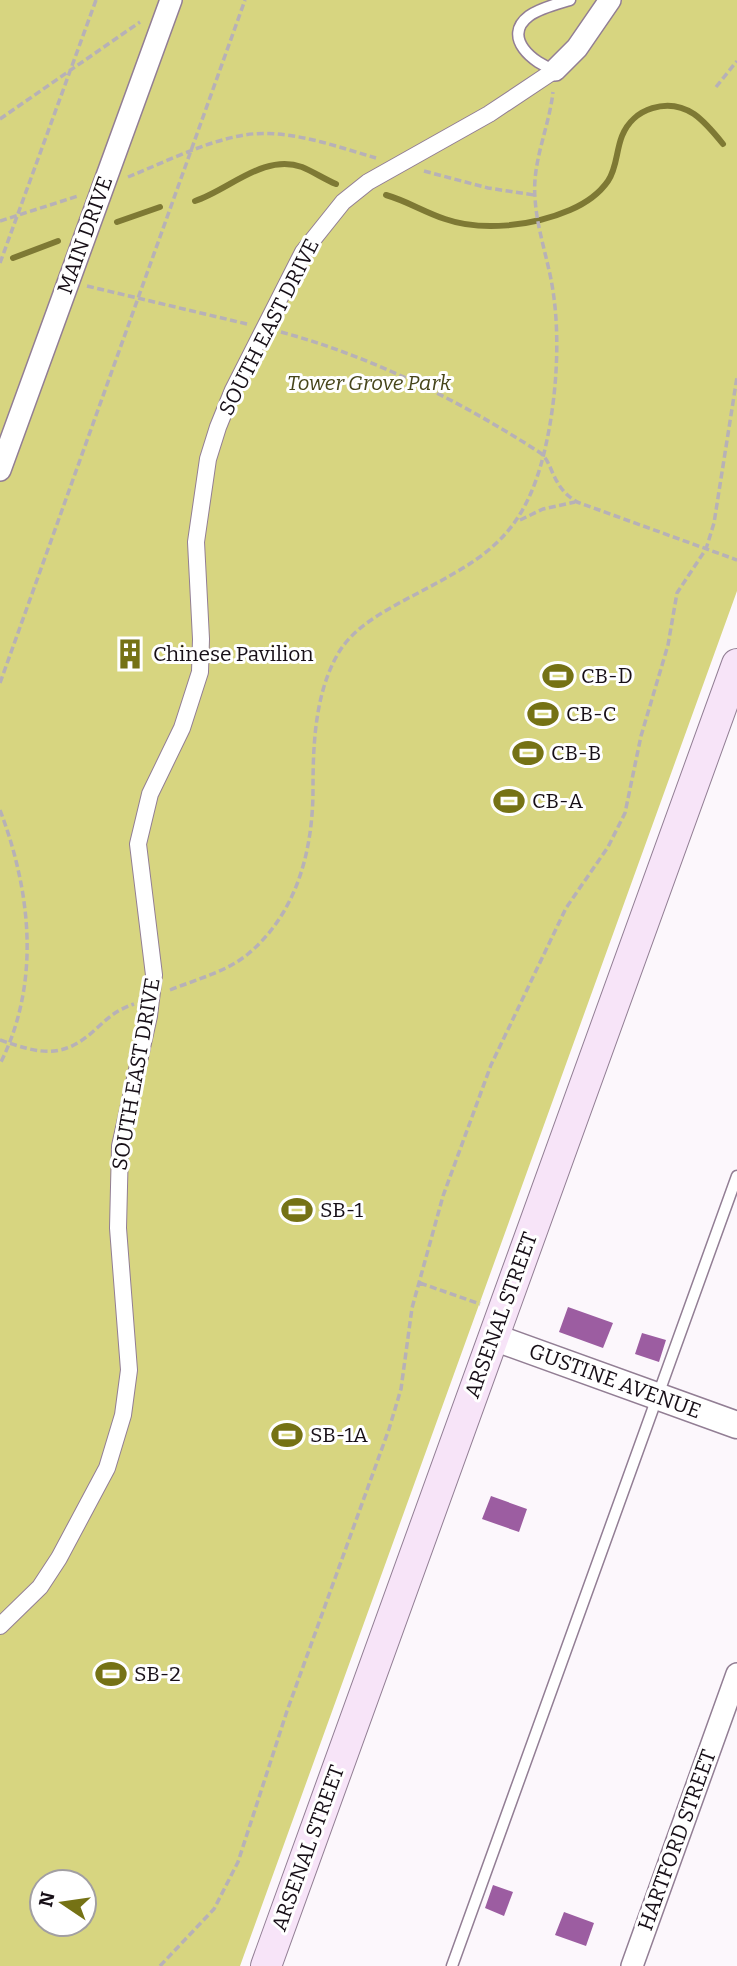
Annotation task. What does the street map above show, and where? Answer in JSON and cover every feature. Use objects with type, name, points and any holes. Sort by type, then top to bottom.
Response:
[{"type":"main road","name":"ARSENAL STREET","points":[[266,1966],[737,664]]},
{"type":"street","name":"MAIN DRIVE","points":[[0,470],[171,0]]},
{"type":"street","name":"SOUTH EAST DRIVE","points":[[0,1626],[40,1587],[59,1558],[107,1468],[123,1415],[129,1370],[118,1228],[120,1146],[151,998],[153,958],[138,864],[138,844],[150,794],[182,728],[200,672],[196,542],[208,459],[233,390],[303,251],[323,223],[368,182],[506,103],[555,70],[576,48],[610,0]]},
{"type":"street","name":"GUSTINE AVENUE","points":[[494,1337],[737,1425]]},
{"type":"street","name":"HARTFORD STREET","points":[[632,1966],[737,1674]]},
{"type":"lane","points":[[555,70],[542,66],[523,51],[520,29],[529,16],[570,0]]},
{"type":"lane","points":[[452,1966],[737,1176]]},
{"type":"path","points":[[1,259],[96,0]]},
{"type":"path","points":[[0,683],[245,0]]},
{"type":"path","points":[[0,118],[149,16]]},
{"type":"path","points":[[716,87],[737,61]]},
{"type":"path","points":[[518,522],[534,486],[551,412],[555,320],[549,268],[538,225],[534,195],[539,147],[553,96],[555,70]]},
{"type":"path","points":[[0,221],[103,187],[193,151],[245,135],[281,135],[488,188],[534,195]]},
{"type":"path","points":[[68,282],[264,328],[352,354],[477,415],[543,455],[562,493],[577,502],[737,560]]},
{"type":"path","points":[[160,1966],[214,1909],[237,1862],[287,1711],[389,1429],[401,1390],[412,1308],[449,1175],[491,1065],[566,908],[608,847],[625,813],[641,736],[668,645],[677,593],[706,549],[722,486],[737,377]]},
{"type":"path","points":[[0,1040],[58,1053],[78,1044],[115,1010],[224,969],[248,954],[269,933],[298,883],[311,835],[313,758],[320,704],[338,654],[350,637],[381,613],[481,558],[518,522],[543,509],[577,502]]},
{"type":"path","points":[[0,810],[10,838],[28,928],[22,998],[0,1064]]},
{"type":"path","points":[[420,1283],[480,1304]]},
{"type":"green space","name":"Tower Grove Park","points":[[0,0],[737,0],[737,591],[240,1966],[0,1966]]},
{"type":"building","points":[[568,1307],[613,1323],[603,1348],[559,1332]]},
{"type":"building","points":[[642,1333],[666,1340],[659,1362],[635,1354]]},
{"type":"building","points":[[491,1496],[527,1509],[519,1532],[482,1519]]},
{"type":"building","points":[[493,1885],[513,1892],[504,1916],[485,1908]]},
{"type":"building","points":[[564,1912],[594,1923],[586,1946],[555,1935]]},
{"type":"waterway","points":[[386,195],[459,223],[491,226],[524,223],[556,216],[586,202],[596,194],[611,176],[627,126],[634,118],[652,108],[673,106],[694,114],[723,144]]},
{"type":"waterway","points":[[195,201],[260,169],[274,165],[302,167],[336,184]]},
{"type":"waterway","points":[[117,222],[160,207]]},
{"type":"waterway","points":[[13,258],[58,241]]},
{"type":"place","name":"Chinese Pavilion","points":[[130,654]]},
{"type":"place","name":"CB-D","points":[[558,676]]},
{"type":"place","name":"CB-C","points":[[543,714]]},
{"type":"place","name":"CB-B","points":[[528,753]]},
{"type":"place","name":"CB-A","points":[[509,801]]},
{"type":"place","name":"SB-1","points":[[297,1210]]},
{"type":"place","name":"SB-1A","points":[[287,1435]]},
{"type":"place","name":"SB-2","points":[[111,1674]]}]
